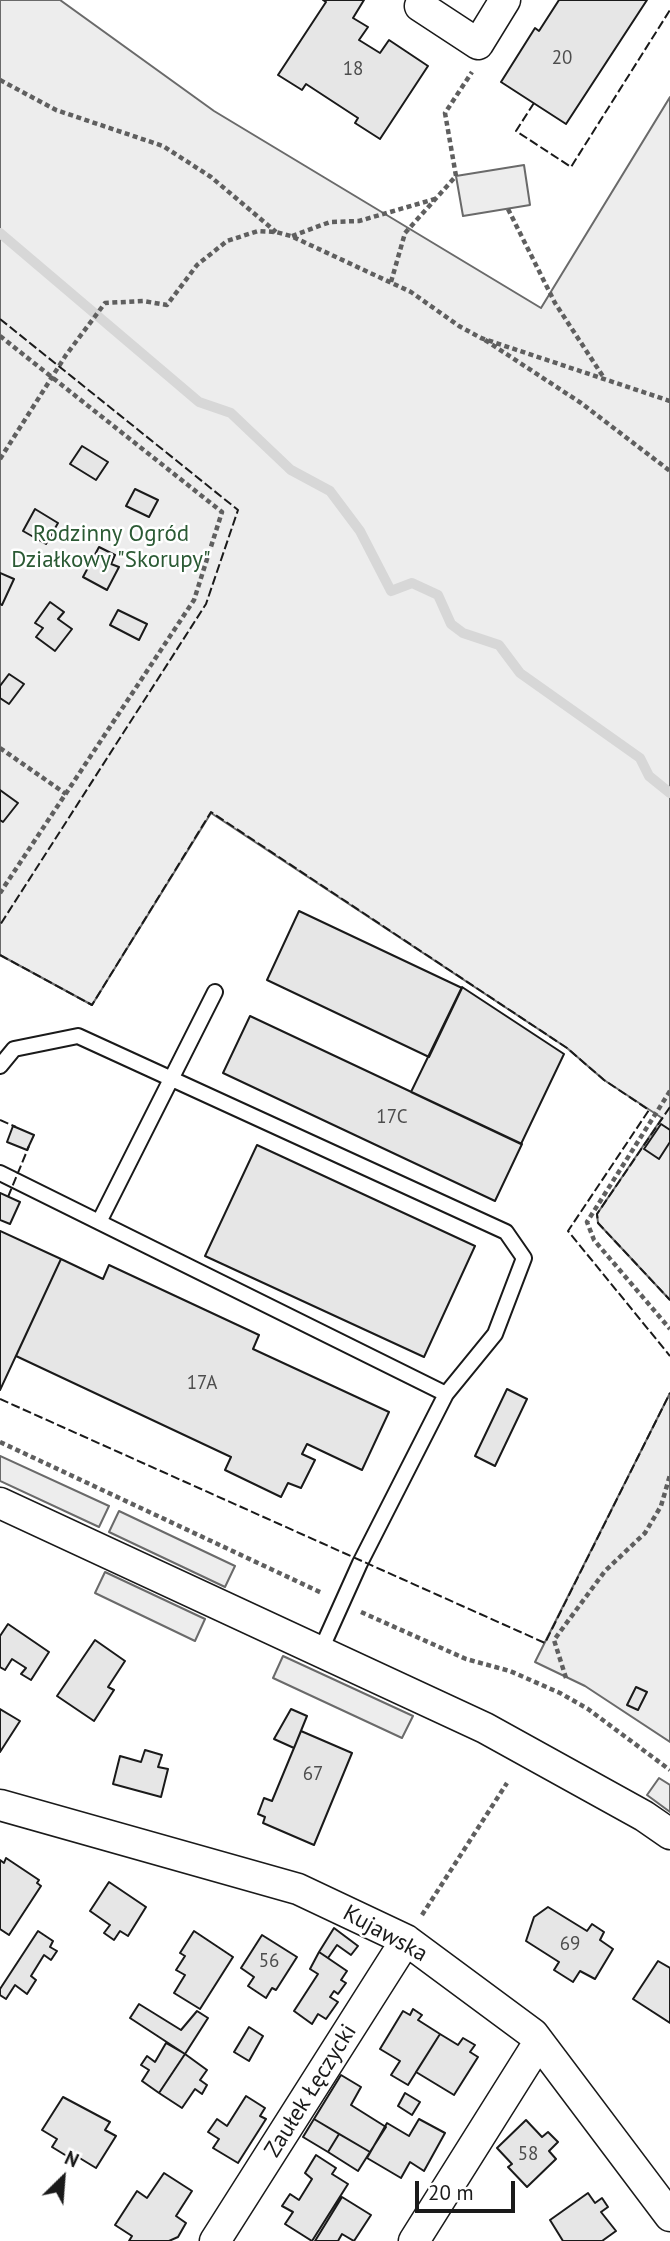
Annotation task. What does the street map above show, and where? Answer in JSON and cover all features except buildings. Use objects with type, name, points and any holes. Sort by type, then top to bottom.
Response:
[{"type":"street","points":[[424,0],[419,6],[478,44],[505,0]]},
{"type":"street","points":[[0,1503],[534,1753],[670,1835]]},
{"type":"street","name":"Kujawska","points":[[0,1805],[298,1889],[406,1940],[533,2034],[670,2216]]},
{"type":"street","name":"Zaułek Łęczycki","points":[[215,2241],[406,1940]]},
{"type":"street","points":[[414,2241],[539,2042]]},
{"type":"lane","points":[[99,1222],[215,992]]},
{"type":"lane","points":[[0,1066],[14,1049],[79,1036],[506,1233],[524,1258],[495,1334],[446,1394],[360,1563],[320,1652]]},
{"type":"lane","points":[[0,1173],[446,1394]]},
{"type":"path","points":[[391,282],[405,233],[456,176],[445,113],[482,57],[478,44]]},
{"type":"path","points":[[0,80],[56,110],[163,146],[211,177],[276,232]]},
{"type":"path","points":[[291,236],[330,222],[359,221],[436,199]]},
{"type":"path","points":[[508,209],[555,303],[604,379]]},
{"type":"path","points":[[0,458],[105,303],[143,301],[167,305],[197,265],[227,241],[258,231],[291,236],[391,282],[592,410],[670,471]]},
{"type":"path","points":[[0,335],[51,379],[222,512],[194,600],[0,893]]},
{"type":"path","points":[[481,338],[670,401]]},
{"type":"path","points":[[0,748],[66,794]]},
{"type":"path","points":[[670,1091],[587,1222],[594,1240],[670,1329]]},
{"type":"path","points":[[566,1678],[554,1640],[605,1571],[645,1533],[661,1506],[670,1475]]},
{"type":"path","points":[[406,1940],[507,1783]]},
{"type":"shaded area","points":[[0,0],[60,0],[214,111],[541,308],[670,97],[670,1300],[598,1223],[597,1214],[662,1118],[604,1080],[567,1048],[211,813],[92,1005],[0,955]]},
{"type":"shaded area","points":[[524,165],[530,205],[463,216],[456,176]]},
{"type":"shaded area","points":[[670,1393],[670,1742],[585,1686],[535,1662]]},
{"type":"shaded area","points":[[0,1456],[109,1506],[99,1527],[0,1481]]},
{"type":"shaded area","points":[[119,1511],[235,1566],[225,1587],[109,1532]]},
{"type":"shaded area","points":[[105,1572],[205,1619],[195,1641],[95,1593]]},
{"type":"shaded area","points":[[283,1656],[413,1716],[402,1738],[273,1678]]},
{"type":"shaded area","points":[[659,1778],[670,1785],[670,1812],[647,1795]]},
{"type":"waterway","points":[[0,233],[199,402],[231,413],[291,470],[330,491],[360,531],[391,591],[412,583],[438,595],[451,624],[463,633],[499,645],[520,673],[640,758],[649,776],[670,793]]},
{"type":"fence","points":[[534,103],[516,131],[571,167],[670,10]]},
{"type":"fence","points":[[0,319],[238,510],[206,604],[0,925]]},
{"type":"fence","points":[[0,955],[92,1005],[211,812],[567,1048],[604,1080],[649,1110],[568,1231],[670,1356]]},
{"type":"fence","points":[[670,1107],[597,1214],[598,1223],[670,1300]]},
{"type":"fence","points":[[0,1120],[16,1127]]},
{"type":"fence","points":[[8,1197],[29,1146]]},
{"type":"fence","points":[[0,1399],[545,1643],[670,1393]]},
{"type":"park label","name":"Rodzinny Ogród Działkowy \"Skorupy\"","points":[[111,547]]}]
